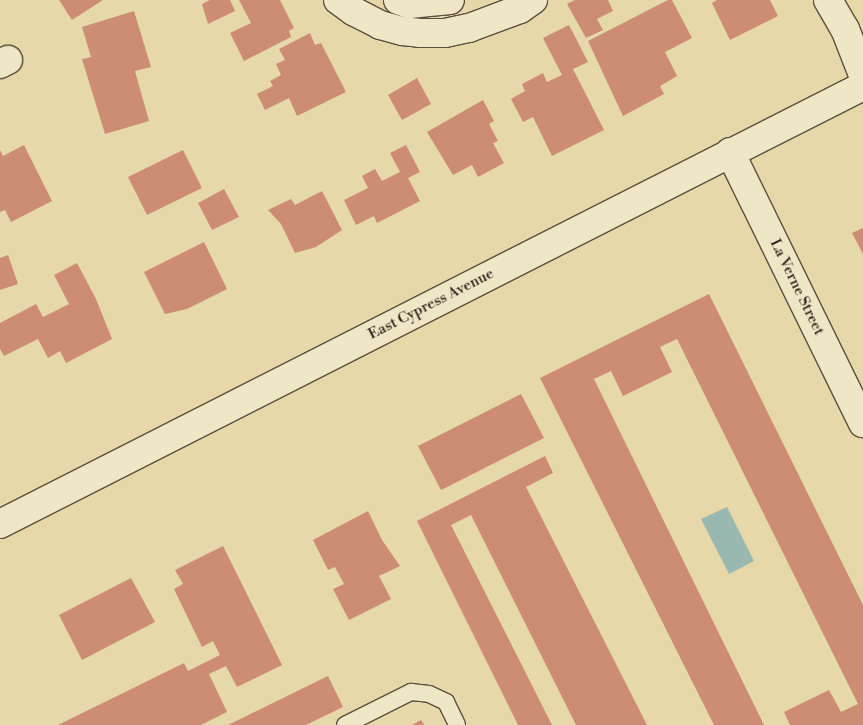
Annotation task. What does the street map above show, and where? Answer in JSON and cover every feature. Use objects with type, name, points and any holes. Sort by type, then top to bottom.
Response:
[{"type":"main road","points":[[338,0],[353,11],[380,25],[402,32],[420,33],[445,33],[469,28],[520,9],[533,0]]},
{"type":"main road","points":[[398,0],[409,4],[450,0]]},
{"type":"main road","points":[[828,0],[845,29],[863,75]]},
{"type":"main road","name":"East Cypress Avenue","points":[[0,524],[863,86]]},
{"type":"main road","name":"La Verne Street","points":[[730,152],[863,422]]},
{"type":"lane","points":[[345,725],[411,692],[429,694],[446,702],[457,725]]},
{"type":"water","points":[[727,507],[754,561],[729,574],[701,519]]},
{"type":"building","points":[[59,0],[103,0],[72,20]]},
{"type":"building","points":[[210,0],[230,0],[235,11],[208,24],[202,4]]},
{"type":"building","points":[[239,0],[280,0],[294,28],[289,31],[291,37],[244,61],[230,33],[251,23]]},
{"type":"building","points":[[575,0],[608,0],[613,11],[597,19],[603,30],[586,38],[567,4]]},
{"type":"building","points":[[668,0],[672,0],[692,38],[665,52],[677,76],[660,86],[664,94],[623,116],[588,41]]},
{"type":"building","points":[[717,0],[770,0],[778,16],[730,40],[712,3]]},
{"type":"building","points":[[134,11],[151,67],[135,71],[149,121],[105,134],[82,59],[91,57],[82,27]]},
{"type":"building","points":[[569,25],[588,62],[573,69],[604,130],[552,156],[533,117],[523,122],[511,99],[525,91],[522,84],[543,73],[547,82],[562,75],[543,38]]},
{"type":"building","points":[[310,33],[315,45],[321,43],[346,92],[297,116],[289,98],[265,110],[257,94],[273,86],[270,81],[281,75],[276,64],[285,60],[279,49]]},
{"type":"building","points":[[417,78],[431,104],[402,120],[388,95]]},
{"type":"building","points":[[483,100],[494,121],[489,124],[498,141],[493,143],[504,163],[478,177],[472,165],[453,175],[427,132]]},
{"type":"building","points":[[24,145],[52,201],[11,222],[5,210],[0,212],[0,150],[3,156]]},
{"type":"building","points":[[406,145],[420,172],[408,178],[420,201],[377,223],[374,216],[356,225],[344,200],[368,188],[362,176],[375,169],[382,181],[400,172],[390,153]]},
{"type":"building","points":[[183,150],[202,188],[147,215],[128,177]]},
{"type":"building","points":[[224,189],[239,217],[212,230],[198,203]]},
{"type":"building","points":[[322,191],[342,230],[316,247],[295,253],[281,224],[268,210],[291,199],[295,205]]},
{"type":"building","points":[[863,228],[863,254],[852,233]]},
{"type":"building","points":[[204,242],[227,289],[187,309],[165,314],[144,272]]},
{"type":"building","points":[[8,255],[18,284],[0,290],[0,258]]},
{"type":"building","points":[[77,263],[96,299],[112,339],[66,363],[60,351],[48,358],[38,339],[4,356],[0,349],[0,323],[36,304],[43,317],[69,304],[54,275]]},
{"type":"building","points":[[709,294],[863,605],[863,725],[790,725],[784,712],[829,690],[841,712],[858,704],[677,339],[660,347],[672,372],[623,396],[611,371],[594,379],[764,725],[714,725],[540,378]]},
{"type":"building","points":[[521,394],[544,438],[441,490],[418,446]]},
{"type":"building","points":[[545,456],[553,473],[526,487],[647,725],[576,725],[471,515],[451,525],[552,725],[518,725],[417,521]]},
{"type":"building","points":[[368,511],[382,540],[400,566],[379,576],[391,599],[349,620],[333,589],[344,584],[335,567],[328,570],[313,540]]},
{"type":"building","points":[[223,546],[282,665],[237,687],[226,666],[209,674],[227,712],[201,725],[58,725],[184,663],[188,671],[220,655],[213,641],[202,647],[174,589],[183,584],[175,570]]},
{"type":"building","points":[[131,578],[155,622],[82,660],[59,615]]},
{"type":"building","points":[[328,676],[343,707],[306,725],[228,725]]},
{"type":"building","points":[[421,720],[424,725],[412,725]]}]
